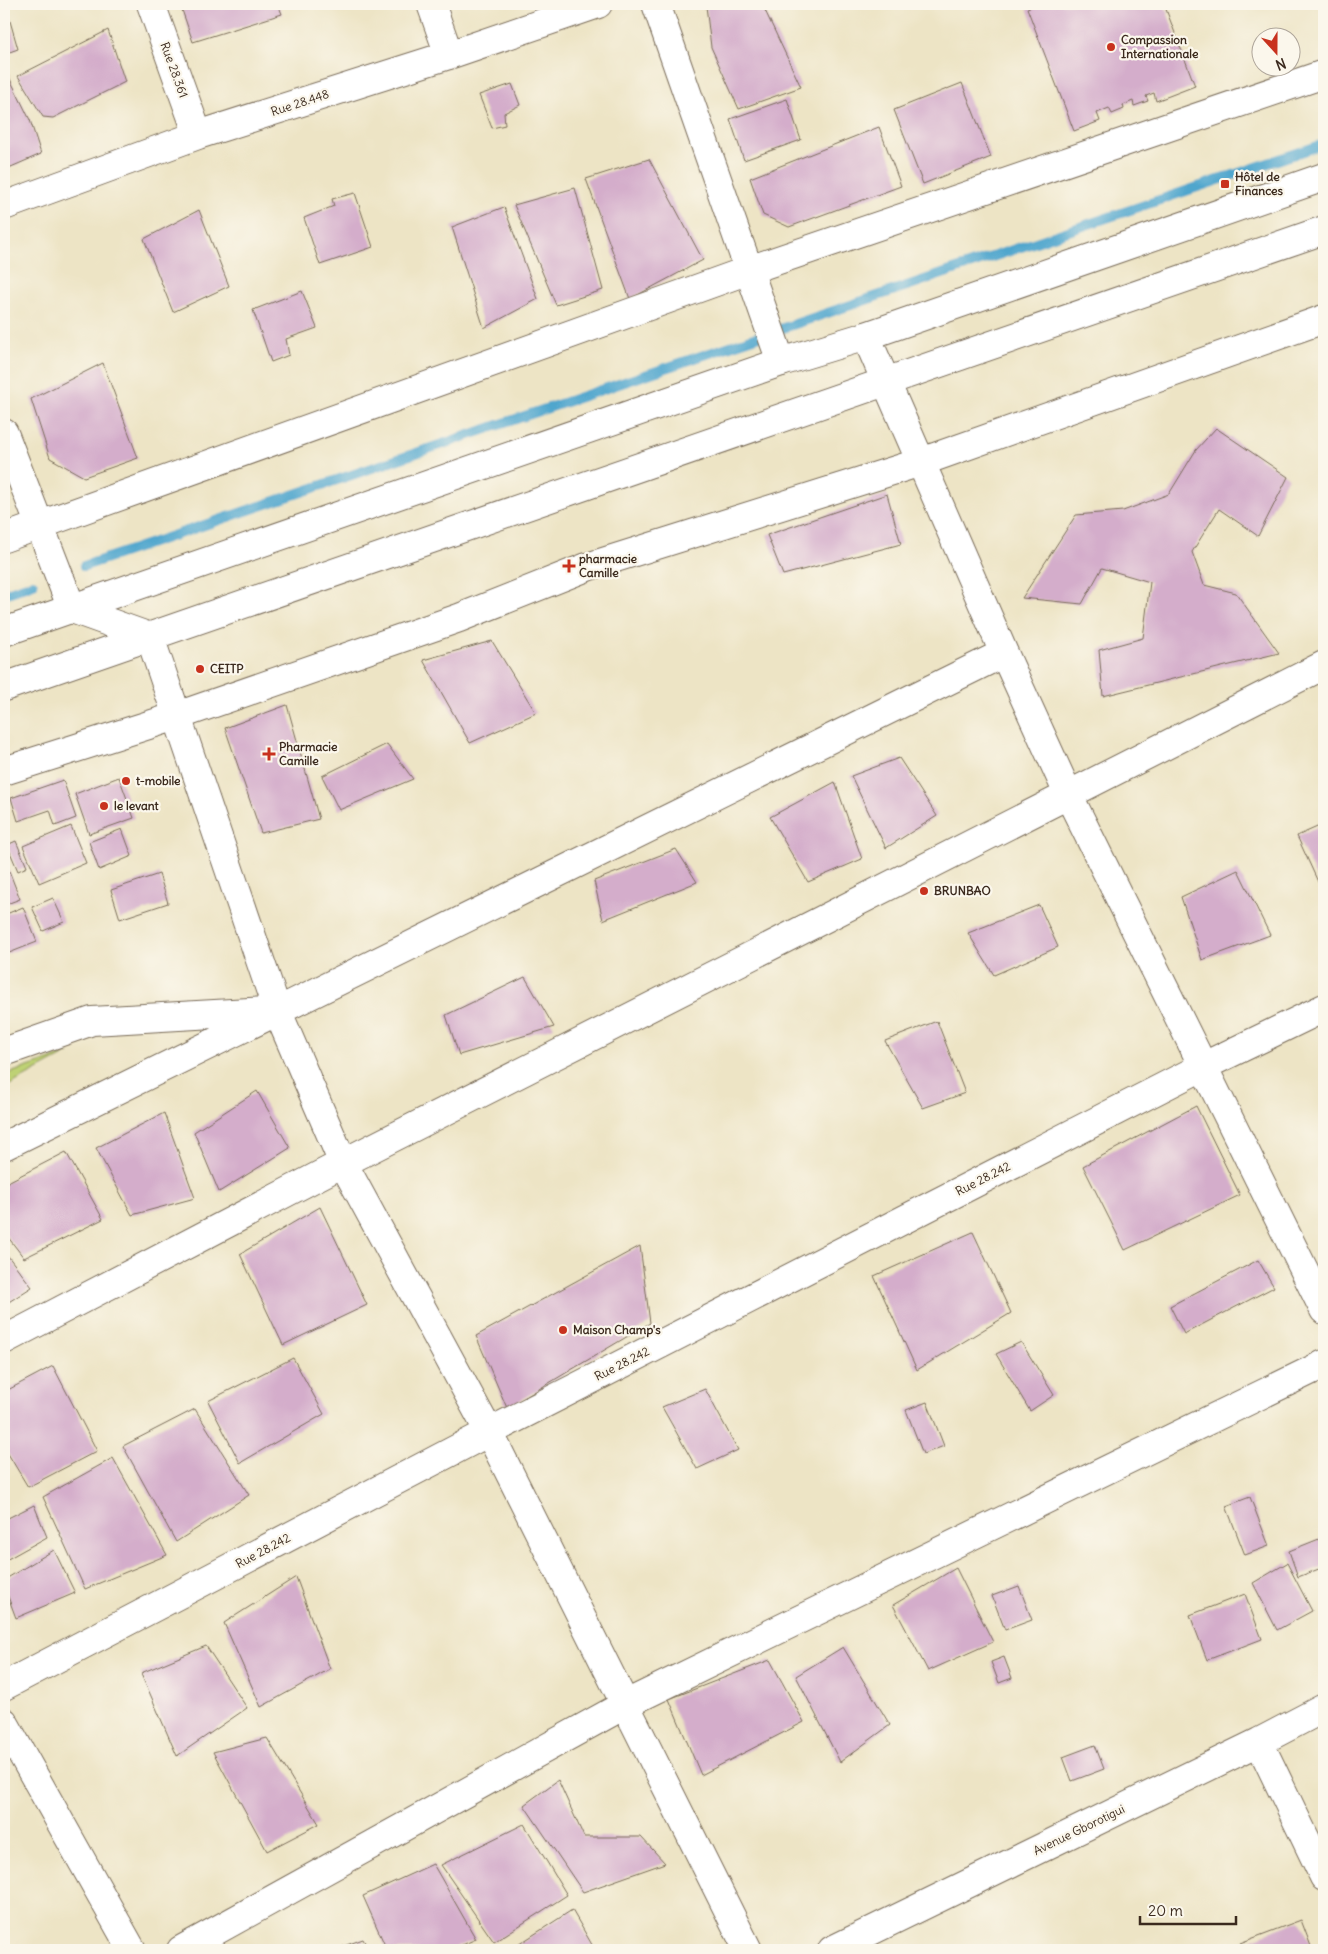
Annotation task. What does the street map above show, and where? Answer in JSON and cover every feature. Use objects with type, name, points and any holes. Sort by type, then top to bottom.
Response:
[{"type":"street","name":"Rue 28.361","points":[[151,4],[198,136]]},
{"type":"street","points":[[431,4],[450,55]]},
{"type":"street","name":"Rue 28.448","points":[[4,206],[198,136],[450,55],[598,4]]},
{"type":"street","points":[[656,4],[781,362]]},
{"type":"street","points":[[4,538],[748,270],[1324,74]]},
{"type":"street","points":[[4,632],[781,362],[866,336],[1324,177]]},
{"type":"street","points":[[4,687],[1324,230]]},
{"type":"street","points":[[4,771],[177,716],[459,618],[587,567],[921,462],[1324,319]]},
{"type":"street","points":[[866,336],[1004,653],[1069,796],[1324,1310]]},
{"type":"street","points":[[4,433],[72,609],[150,637]]},
{"type":"street","points":[[150,637],[278,1010],[343,1163],[489,1432],[748,1950]]},
{"type":"street","points":[[4,1146],[1004,653]]},
{"type":"street","points":[[4,1340],[343,1163],[1324,665]]},
{"type":"street","name":"Rue 28.242","points":[[4,1686],[489,1432],[1204,1066],[1324,1008]]},
{"type":"street","points":[[4,1052],[92,1021],[278,1010]]},
{"type":"street","points":[[181,1950],[626,1704],[1324,1364]]},
{"type":"street","name":"Avenue Gborotigui","points":[[832,1950],[1259,1742],[1324,1708]]},
{"type":"street","points":[[4,1722],[132,1950]]},
{"type":"street","points":[[1259,1742],[1324,1877]]},
{"type":"green space","points":[[69,1053],[4,1088],[4,1075]]},
{"type":"building","points":[[180,4],[278,4],[282,14],[193,42]]},
{"type":"building","points":[[718,4],[762,4],[801,87],[739,109],[711,47],[706,6]]},
{"type":"building","name":"Compassion Internationale","points":[[1038,4],[1164,4],[1195,86],[1156,101],[1154,93],[1146,96],[1148,101],[1134,106],[1133,101],[1123,105],[1124,109],[1112,114],[1109,108],[1097,113],[1100,121],[1074,131],[1027,8]]},
{"type":"building","points":[[6,7],[18,49],[4,54],[4,8]]},
{"type":"building","points":[[108,30],[125,82],[53,118],[43,117],[18,76]]},
{"type":"building","points":[[8,75],[30,120],[41,154],[4,170],[4,77]]},
{"type":"building","points":[[962,83],[991,157],[923,184],[894,110]]},
{"type":"building","points":[[512,84],[520,105],[504,113],[505,125],[492,128],[479,95]]},
{"type":"building","points":[[787,99],[801,140],[744,160],[730,119]]},
{"type":"building","points":[[879,127],[901,186],[789,227],[763,215],[750,178]]},
{"type":"building","points":[[649,159],[703,260],[630,299],[586,179]]},
{"type":"building","points":[[575,188],[603,290],[556,305],[514,205]]},
{"type":"building","points":[[355,193],[373,247],[320,265],[304,218],[334,206],[332,199]]},
{"type":"building","points":[[504,207],[538,299],[484,328],[452,227]]},
{"type":"building","points":[[199,210],[229,286],[173,312],[144,239]]},
{"type":"building","points":[[302,291],[317,328],[286,339],[289,355],[271,362],[253,310]]},
{"type":"building","points":[[103,363],[138,458],[84,477],[50,458],[31,399]]},
{"type":"building","points":[[1216,428],[1288,477],[1258,536],[1219,509],[1192,552],[1204,585],[1236,593],[1279,653],[1103,696],[1099,650],[1143,638],[1150,582],[1102,568],[1082,604],[1022,598],[1076,515],[1123,511],[1169,494],[1196,450]]},
{"type":"building","points":[[887,494],[901,544],[783,575],[767,535]]},
{"type":"building","points":[[492,641],[536,713],[470,743],[423,660]]},
{"type":"building","points":[[287,705],[319,819],[261,833],[225,728]]},
{"type":"building","points":[[387,744],[413,779],[339,810],[322,776]]},
{"type":"building","points":[[899,758],[937,816],[886,848],[851,776]]},
{"type":"building","name":"le levant","points":[[119,777],[134,818],[89,834],[75,794]]},
{"type":"building","points":[[63,780],[76,818],[55,826],[50,810],[18,821],[11,798]]},
{"type":"building","points":[[835,782],[862,859],[808,882],[770,817]]},
{"type":"building","points":[[1324,824],[1324,895],[1297,836]]},
{"type":"building","points":[[71,826],[86,863],[39,883],[23,846]]},
{"type":"building","points":[[122,829],[132,856],[99,870],[89,842]]},
{"type":"building","points":[[16,841],[27,867],[18,871],[7,845]]},
{"type":"building","points":[[676,849],[697,882],[603,920],[594,881]]},
{"type":"building","points":[[4,858],[20,899],[4,905]]},
{"type":"building","points":[[1238,870],[1270,935],[1202,960],[1181,897]]},
{"type":"building","points":[[159,874],[168,903],[120,919],[111,890]]},
{"type":"building","points":[[53,898],[64,922],[43,931],[32,907]]},
{"type":"building","points":[[1039,905],[1058,947],[994,975],[968,933]]},
{"type":"building","points":[[23,907],[37,942],[4,955],[4,915]]},
{"type":"building","points":[[525,977],[554,1027],[459,1055],[446,1015]]},
{"type":"building","points":[[937,1021],[965,1093],[923,1108],[885,1041]]},
{"type":"building","points":[[257,1091],[290,1148],[219,1192],[194,1132]]},
{"type":"building","points":[[1196,1106],[1240,1195],[1125,1250],[1083,1166]]},
{"type":"building","points":[[164,1113],[195,1198],[132,1215],[96,1148]]},
{"type":"building","points":[[66,1152],[103,1219],[24,1258],[4,1232],[4,1184]]},
{"type":"building","points":[[320,1207],[367,1305],[283,1345],[240,1254]]},
{"type":"building","points":[[973,1232],[1011,1313],[917,1370],[874,1276]]},
{"type":"building","name":"Maison Champ's","points":[[640,1246],[650,1323],[507,1408],[476,1336]]},
{"type":"building","points":[[4,1251],[32,1287],[4,1305]]},
{"type":"building","points":[[1258,1260],[1274,1287],[1184,1334],[1170,1306]]},
{"type":"building","points":[[1021,1342],[1054,1395],[1030,1411],[996,1354]]},
{"type":"building","points":[[293,1358],[324,1414],[240,1463],[208,1401]]},
{"type":"building","points":[[53,1366],[97,1451],[28,1487],[4,1447],[4,1392]]},
{"type":"building","points":[[705,1389],[738,1450],[697,1469],[662,1407]]},
{"type":"building","points":[[927,1402],[944,1446],[923,1454],[906,1410]]},
{"type":"building","points":[[195,1409],[249,1495],[176,1542],[123,1446]]},
{"type":"building","points":[[113,1458],[167,1555],[85,1589],[43,1497]]},
{"type":"building","points":[[1250,1497],[1269,1546],[1245,1555],[1226,1506]]},
{"type":"building","points":[[34,1505],[47,1537],[4,1561],[4,1520]]},
{"type":"building","points":[[1324,1537],[1324,1567],[1298,1577],[1289,1551]]},
{"type":"building","points":[[54,1550],[75,1593],[16,1618],[4,1586],[4,1580]]},
{"type":"building","points":[[1287,1563],[1312,1611],[1277,1630],[1253,1583]]},
{"type":"building","points":[[956,1568],[993,1642],[928,1671],[893,1605]]},
{"type":"building","points":[[296,1577],[330,1669],[261,1707],[224,1623]]},
{"type":"building","points":[[1019,1586],[1032,1620],[1005,1630],[992,1596]]},
{"type":"building","points":[[1245,1594],[1262,1639],[1207,1660],[1190,1615]]},
{"type":"building","points":[[206,1646],[247,1708],[177,1756],[141,1673]]},
{"type":"building","points":[[843,1647],[890,1725],[840,1762],[796,1676]]},
{"type":"building","points":[[1004,1657],[1012,1678],[999,1683],[991,1662]]},
{"type":"building","points":[[770,1660],[804,1722],[701,1775],[669,1699]]},
{"type":"building","points":[[267,1738],[319,1824],[267,1851],[213,1752]]},
{"type":"building","points":[[1095,1745],[1104,1769],[1072,1781],[1063,1757]]},
{"type":"building","points":[[558,1780],[584,1837],[641,1837],[665,1863],[583,1892],[524,1805]]},
{"type":"building","points":[[524,1824],[567,1895],[494,1942],[441,1865]]},
{"type":"building","points":[[433,1864],[476,1939],[451,1950],[387,1950],[363,1896]]},
{"type":"building","points":[[572,1910],[595,1950],[510,1950]]},
{"type":"building","points":[[1301,1920],[1312,1949],[1243,1950],[1240,1943]]},
{"type":"building","points":[[363,1939],[369,1950],[333,1950]]},
{"type":"waterway","points":[[84,566],[1324,144]]},
{"type":"waterway","points":[[4,594],[33,584]]},
{"type":"place","name":"Compassion Internationale","points":[[1111,47]]},
{"type":"place","name":"Hôtel de Finances","points":[[1225,184]]},
{"type":"place","name":"pharmacie Camille","points":[[569,566]]},
{"type":"place","name":"CEITP","points":[[200,669]]},
{"type":"place","name":"Pharmacie Camille","points":[[269,754]]},
{"type":"place","name":"t-mobile","points":[[126,781]]},
{"type":"place","name":"le levant","points":[[104,806]]},
{"type":"place","name":"BRUNBAO","points":[[924,891]]},
{"type":"place","name":"Maison Champ's","points":[[563,1330]]}]
